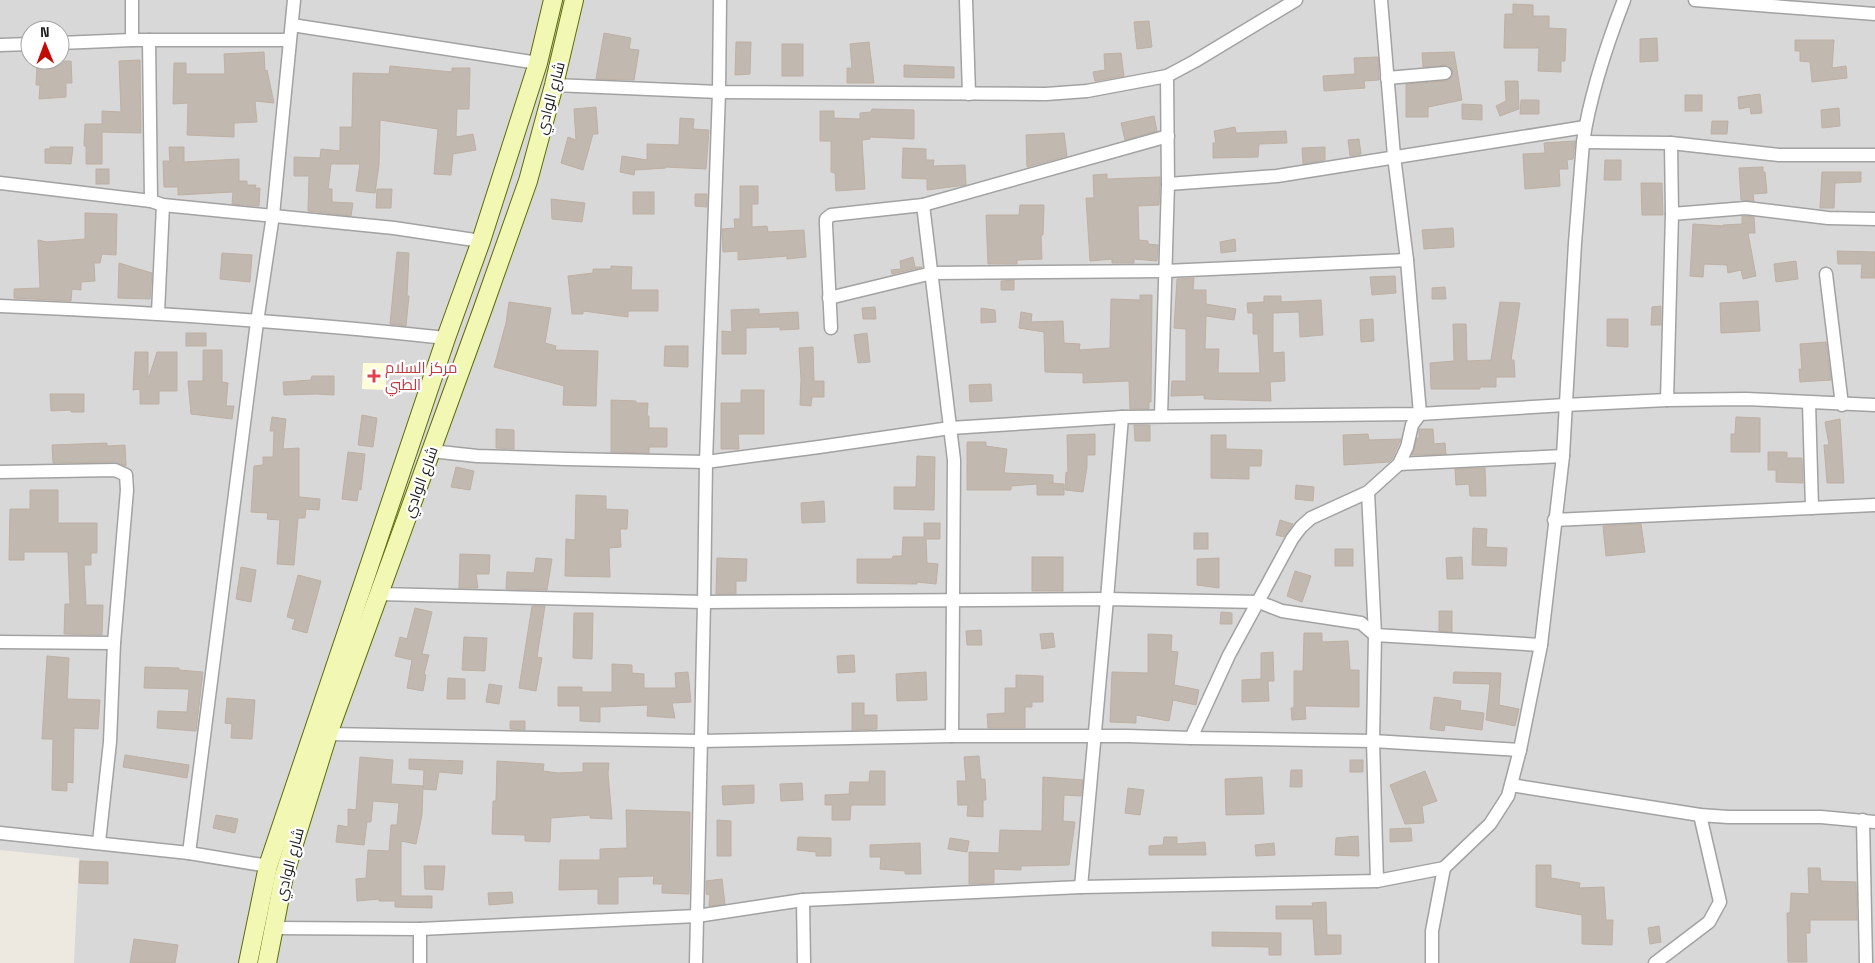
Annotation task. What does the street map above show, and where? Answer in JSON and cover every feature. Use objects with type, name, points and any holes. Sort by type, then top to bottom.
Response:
[{"type":"main road","name":"شارع الوادي","points":[[248,963],[268,866],[446,338],[481,241],[538,63],[553,0]]},
{"type":"main road","name":"شارع الوادي","points":[[267,963],[284,876],[328,734],[528,181],[554,86],[574,0]]},
{"type":"street","points":[[132,0],[132,40]]},
{"type":"street","points":[[189,853],[257,322],[273,215],[294,0]]},
{"type":"street","points":[[696,963],[706,462],[720,0]]},
{"type":"street","points":[[966,0],[969,94]]},
{"type":"street","points":[[554,86],[718,92],[969,94],[1046,94],[1071,92],[1166,76],[1195,61],[1293,0]]},
{"type":"street","points":[[1190,738],[1230,655],[1292,539],[1311,518],[1368,492],[1398,464],[1407,447],[1412,425],[1420,414],[1407,260],[1394,156],[1381,0]]},
{"type":"street","points":[[274,928],[420,929],[696,916],[803,900],[1080,887],[1377,881],[1444,868],[1490,824],[1508,796],[1520,750],[1541,645],[1554,520],[1563,456],[1585,126],[1605,56],[1624,0]]},
{"type":"street","points":[[1695,0],[1797,4],[1875,14]]},
{"type":"street","points":[[292,25],[538,63]]},
{"type":"street","points":[[70,43],[132,40],[289,40]]},
{"type":"street","points":[[149,40],[157,203],[158,313]]},
{"type":"street","points":[[0,45],[20,44]]},
{"type":"street","points":[[1388,78],[1445,73]]},
{"type":"street","points":[[1160,416],[1168,184],[1166,76]]},
{"type":"street","points":[[1168,184],[1277,176],[1585,126]]},
{"type":"street","points":[[831,328],[826,218],[924,205],[1168,136]]},
{"type":"street","points":[[1583,142],[1671,143],[1779,156],[1875,155]]},
{"type":"street","points":[[1667,400],[1672,214],[1671,143]]},
{"type":"street","points":[[0,183],[157,203],[394,228],[481,241]]},
{"type":"street","points":[[924,205],[954,460],[952,736]]},
{"type":"street","points":[[1672,214],[1746,208],[1828,218],[1875,219]]},
{"type":"street","points":[[829,298],[932,273],[1165,271],[1407,260]]},
{"type":"street","points":[[1826,274],[1842,405]]},
{"type":"street","points":[[0,306],[158,313],[257,322],[357,328],[446,338]]},
{"type":"street","points":[[431,450],[477,456],[706,462],[819,448],[950,428],[1122,416],[1420,414],[1667,400],[1746,399],[1842,405],[1875,405]]},
{"type":"street","points":[[1809,403],[1812,508]]},
{"type":"street","points":[[1080,887],[1095,736],[1122,416]]},
{"type":"street","points":[[1398,464],[1563,456]]},
{"type":"street","points":[[0,472],[115,470],[126,475],[114,643],[110,742],[100,842]]},
{"type":"street","points":[[1368,492],[1375,635],[1373,741],[1377,881]]},
{"type":"street","points":[[1554,520],[1875,505]]},
{"type":"street","points":[[379,594],[704,602],[1107,599],[1259,602],[1282,611],[1361,623],[1375,635],[1541,645]]},
{"type":"street","points":[[0,642],[114,643]]},
{"type":"street","points":[[328,734],[701,741],[952,736],[1095,736],[1373,741],[1520,750]]},
{"type":"street","points":[[1511,785],[1728,817],[1821,817],[1869,821],[1866,963]]},
{"type":"street","points":[[1655,963],[1710,922],[1720,902],[1700,814]]},
{"type":"street","points":[[0,833],[100,842],[189,853],[268,866]]},
{"type":"street","points":[[1432,963],[1432,931],[1444,868]]},
{"type":"street","points":[[803,900],[804,963]]},
{"type":"street","points":[[420,929],[420,963]]},
{"type":"shaded area","points":[[0,0],[1875,0],[1875,963],[74,963],[79,858],[0,850]]},
{"type":"shaded area","name":"مركز السلام الطبي","points":[[363,363],[386,363],[386,390],[362,389]]},
{"type":"building","points":[[1513,4],[1533,5],[1533,16],[1549,16],[1549,28],[1566,29],[1565,61],[1561,61],[1561,72],[1538,71],[1539,48],[1504,48],[1505,14],[1513,14]]},
{"type":"building","points":[[1149,21],[1152,47],[1137,49],[1134,22]]},
{"type":"building","points":[[604,33],[631,38],[629,49],[639,50],[634,80],[596,79]]},
{"type":"building","points":[[1657,38],[1658,61],[1640,62],[1640,39]]},
{"type":"building","points":[[1795,40],[1834,40],[1832,68],[1846,66],[1847,78],[1812,82],[1810,62],[1800,61],[1800,51],[1795,51]]},
{"type":"building","points":[[736,42],[751,42],[750,74],[735,75]]},
{"type":"building","points":[[869,42],[874,83],[847,83],[847,68],[852,68],[850,44]]},
{"type":"building","points":[[782,44],[803,44],[803,76],[782,76]]},
{"type":"building","points":[[264,52],[265,71],[267,70],[274,103],[255,101],[257,122],[234,123],[234,137],[187,135],[188,103],[173,104],[174,63],[186,63],[186,74],[225,74],[224,54]]},
{"type":"building","points":[[1454,52],[1462,100],[1428,107],[1428,117],[1406,117],[1406,84],[1446,81],[1453,76],[1452,69],[1448,65],[1423,67],[1422,53]]},
{"type":"building","points":[[1121,53],[1124,76],[1095,81],[1093,72],[1105,70],[1104,54]]},
{"type":"building","points":[[1378,57],[1379,80],[1364,81],[1365,88],[1324,91],[1323,76],[1355,74],[1354,58]]},
{"type":"building","points":[[140,60],[141,133],[102,132],[102,164],[86,164],[86,146],[84,146],[85,124],[102,124],[102,111],[121,112],[119,61]]},
{"type":"building","points":[[71,61],[72,83],[66,83],[66,97],[39,99],[40,85],[36,85],[37,70],[70,70]]},
{"type":"building","points":[[904,65],[954,67],[954,78],[904,77]]},
{"type":"building","points":[[390,66],[452,72],[452,68],[470,68],[469,109],[457,109],[456,137],[473,134],[476,150],[453,154],[451,175],[434,174],[438,129],[380,120],[379,165],[375,193],[356,191],[360,164],[331,164],[328,189],[332,189],[332,202],[353,203],[351,216],[308,211],[309,176],[294,176],[294,157],[320,158],[321,149],[340,151],[340,127],[352,127],[353,73],[389,74]]},
{"type":"building","points":[[1505,81],[1518,81],[1519,109],[1500,116],[1496,106],[1506,101]]},
{"type":"building","points":[[1760,94],[1762,113],[1751,114],[1750,107],[1739,109],[1738,97]]},
{"type":"building","points":[[1685,95],[1702,95],[1702,111],[1685,111]]},
{"type":"building","points":[[1521,100],[1539,100],[1539,114],[1520,114]]},
{"type":"building","points":[[1462,104],[1482,105],[1482,120],[1462,119]]},
{"type":"building","points":[[596,107],[598,134],[593,134],[583,170],[561,163],[568,137],[576,140],[574,109]]},
{"type":"building","points":[[1839,108],[1840,126],[1822,128],[1821,110]]},
{"type":"building","points":[[872,109],[914,110],[914,139],[870,137],[870,139],[862,140],[865,189],[836,191],[835,173],[831,172],[831,141],[820,141],[820,111],[834,111],[834,118],[860,119],[860,113],[871,112]]},
{"type":"building","points":[[1154,116],[1157,131],[1125,140],[1121,123]]},
{"type":"building","points":[[680,118],[694,119],[693,129],[709,130],[706,169],[666,167],[635,170],[634,175],[620,172],[622,156],[647,160],[647,144],[679,145]]},
{"type":"building","points":[[1712,121],[1728,121],[1727,134],[1711,134]]},
{"type":"building","points":[[1235,127],[1236,133],[1286,131],[1287,143],[1259,144],[1258,157],[1213,158],[1213,143],[1216,143],[1214,131]]},
{"type":"building","points":[[1064,133],[1067,156],[1027,167],[1026,135]]},
{"type":"building","points":[[1359,139],[1361,154],[1350,156],[1348,140]]},
{"type":"building","points":[[1575,141],[1573,159],[1567,160],[1568,169],[1559,169],[1560,186],[1525,189],[1523,154],[1545,153],[1544,143]]},
{"type":"building","points":[[50,147],[73,147],[71,164],[45,163],[45,149],[50,149]]},
{"type":"building","points":[[169,147],[184,147],[184,162],[239,159],[239,181],[247,181],[247,185],[256,185],[255,188],[260,188],[259,206],[232,204],[233,192],[178,195],[178,187],[164,187],[163,161],[170,161]]},
{"type":"building","points":[[1325,147],[1325,160],[1303,164],[1302,148]]},
{"type":"building","points":[[903,148],[926,149],[926,160],[934,160],[933,166],[965,165],[966,185],[927,190],[927,179],[902,178]]},
{"type":"building","points":[[1605,160],[1621,160],[1621,180],[1604,180]]},
{"type":"building","points":[[1763,167],[1767,193],[1753,194],[1754,201],[1741,200],[1739,168]]},
{"type":"building","points":[[96,169],[109,169],[109,184],[96,184]]},
{"type":"building","points":[[1822,172],[1861,172],[1861,182],[1835,183],[1834,208],[1820,208]]},
{"type":"building","points":[[1107,174],[1107,179],[1160,177],[1159,205],[1138,206],[1139,240],[1148,241],[1148,244],[1158,245],[1157,261],[1134,259],[1134,263],[1112,263],[1112,259],[1090,261],[1086,198],[1094,198],[1093,175]]},
{"type":"building","points":[[1641,183],[1662,183],[1663,215],[1642,215]]},
{"type":"building","points":[[740,186],[758,186],[758,204],[752,204],[752,227],[767,226],[768,232],[804,230],[806,257],[787,259],[787,256],[738,260],[738,251],[723,252],[722,229],[735,228],[734,219],[740,219]]},
{"type":"building","points":[[377,189],[392,189],[391,208],[376,208]]},
{"type":"building","points":[[633,192],[654,192],[654,214],[633,214]]},
{"type":"building","points":[[695,194],[707,194],[707,207],[695,206]]},
{"type":"building","points":[[551,199],[585,203],[582,222],[552,219]]},
{"type":"building","points":[[1020,205],[1044,205],[1043,235],[1041,235],[1042,259],[1017,260],[1017,264],[988,264],[986,215],[1019,215]]},
{"type":"building","points":[[85,213],[117,214],[116,255],[102,254],[100,263],[94,263],[95,281],[81,282],[81,290],[72,289],[71,301],[14,298],[14,289],[40,288],[38,240],[47,242],[85,239]]},
{"type":"building","points":[[1742,216],[1754,217],[1755,233],[1748,233],[1756,276],[1743,279],[1741,270],[1728,273],[1727,265],[1704,264],[1703,277],[1690,276],[1693,224],[1723,226],[1742,224]]},
{"type":"building","points":[[1453,228],[1454,247],[1424,249],[1422,230]]},
{"type":"building","points":[[1235,239],[1236,251],[1221,253],[1220,242]]},
{"type":"building","points":[[1837,251],[1875,252],[1875,278],[1861,278],[1862,264],[1838,264]]},
{"type":"building","points":[[397,252],[409,253],[407,296],[409,296],[406,326],[390,324]]},
{"type":"building","points":[[222,253],[252,255],[250,282],[220,279]]},
{"type":"building","points":[[913,257],[915,267],[922,267],[892,274],[891,270],[901,269],[900,261]]},
{"type":"building","points":[[1796,261],[1798,279],[1776,282],[1774,264]]},
{"type":"building","points":[[119,263],[152,273],[150,299],[118,298]]},
{"type":"building","points":[[611,266],[632,267],[631,290],[658,290],[658,311],[628,311],[628,317],[583,311],[583,314],[572,314],[568,276],[593,273],[593,269],[611,269]]},
{"type":"building","points":[[1395,276],[1396,293],[1372,295],[1370,277]]},
{"type":"building","points":[[1194,278],[1193,290],[1206,290],[1206,304],[1236,309],[1234,320],[1206,316],[1205,349],[1219,349],[1218,373],[1260,373],[1258,334],[1253,334],[1253,313],[1248,313],[1247,303],[1264,302],[1264,296],[1281,296],[1281,302],[1321,300],[1323,335],[1300,337],[1299,312],[1273,313],[1273,353],[1284,352],[1285,381],[1270,382],[1271,401],[1204,399],[1204,395],[1171,396],[1172,381],[1186,381],[1186,329],[1174,328],[1177,279]]},
{"type":"building","points":[[1014,280],[1014,290],[1001,290],[1001,281]]},
{"type":"building","points":[[1445,287],[1446,299],[1432,299],[1432,288]]},
{"type":"building","points":[[1140,295],[1152,295],[1151,402],[1149,402],[1149,409],[1130,409],[1129,381],[1083,383],[1083,373],[1045,372],[1044,332],[1019,328],[1021,312],[1032,314],[1031,322],[1063,321],[1064,343],[1080,344],[1079,350],[1110,348],[1111,299],[1140,300]]},
{"type":"building","points":[[1758,301],[1760,331],[1721,333],[1720,303]]},
{"type":"building","points":[[509,302],[551,308],[545,343],[556,346],[555,350],[598,351],[596,406],[563,405],[564,386],[494,367],[506,323]]},
{"type":"building","points":[[1500,302],[1520,303],[1511,360],[1514,360],[1515,377],[1496,377],[1496,387],[1480,387],[1480,389],[1431,389],[1430,363],[1454,361],[1453,324],[1466,324],[1467,361],[1491,360]]},
{"type":"building","points":[[1661,306],[1661,325],[1651,325],[1652,307]]},
{"type":"building","points":[[875,307],[876,319],[863,319],[862,308]]},
{"type":"building","points":[[981,308],[995,310],[996,322],[981,323]]},
{"type":"building","points":[[759,309],[759,314],[798,312],[799,329],[780,330],[780,327],[746,328],[746,354],[722,354],[722,331],[732,332],[731,310]]},
{"type":"building","points":[[1373,319],[1374,341],[1361,342],[1360,320]]},
{"type":"building","points":[[1607,319],[1628,319],[1628,347],[1607,346]]},
{"type":"building","points":[[186,333],[206,333],[206,346],[186,346]]},
{"type":"building","points":[[867,333],[870,362],[858,363],[854,335]]},
{"type":"building","points":[[1826,342],[1831,380],[1800,382],[1799,369],[1802,369],[1800,344]]},
{"type":"building","points":[[665,346],[688,346],[688,367],[664,366]]},
{"type":"building","points":[[813,347],[814,381],[824,381],[824,397],[812,397],[811,406],[800,405],[799,348]]},
{"type":"building","points":[[203,350],[222,350],[222,382],[228,383],[226,406],[234,406],[232,419],[191,414],[188,381],[203,381]]},
{"type":"building","points":[[135,352],[148,352],[149,377],[157,352],[177,352],[177,391],[159,391],[159,404],[140,404],[140,389],[133,390]]},
{"type":"building","points":[[312,376],[334,376],[334,395],[284,395],[283,382],[311,380]]},
{"type":"building","points":[[991,384],[992,401],[970,402],[969,385]]},
{"type":"building","points":[[741,390],[764,390],[764,434],[738,434],[739,449],[721,449],[721,403],[741,403]]},
{"type":"building","points":[[50,394],[84,394],[84,412],[71,412],[71,410],[51,411]]},
{"type":"building","points":[[611,400],[648,403],[647,416],[649,416],[649,428],[667,428],[667,447],[649,447],[649,453],[611,452]]},
{"type":"building","points":[[362,415],[377,418],[373,447],[358,445]]},
{"type":"building","points":[[272,417],[286,419],[283,449],[299,448],[299,497],[320,499],[319,510],[306,509],[305,518],[298,518],[294,565],[277,564],[280,520],[267,519],[268,513],[251,512],[254,466],[263,465],[263,457],[273,457],[274,431],[270,431]]},
{"type":"building","points":[[1736,417],[1760,418],[1760,452],[1731,452],[1731,434],[1735,434]]},
{"type":"building","points":[[1840,419],[1844,483],[1827,483],[1824,445],[1829,445],[1825,422]]},
{"type":"building","points":[[1134,425],[1150,425],[1150,441],[1135,441]]},
{"type":"building","points":[[496,429],[514,430],[514,449],[496,448]]},
{"type":"building","points":[[1419,429],[1433,429],[1434,444],[1445,443],[1446,454],[1412,455],[1417,438],[1419,438]]},
{"type":"building","points":[[1095,434],[1095,455],[1087,455],[1083,492],[1065,490],[1066,472],[1068,473],[1067,435]]},
{"type":"building","points":[[1368,434],[1369,440],[1401,439],[1392,459],[1389,462],[1344,465],[1343,435]]},
{"type":"building","points":[[1211,435],[1226,435],[1226,449],[1262,450],[1261,466],[1249,466],[1249,479],[1211,478]]},
{"type":"building","points":[[967,442],[986,442],[986,446],[1007,449],[1004,473],[1053,475],[1053,483],[1049,483],[1064,484],[1064,495],[1037,495],[1037,484],[1011,486],[1011,490],[967,490]]},
{"type":"building","points":[[107,443],[107,446],[125,445],[126,466],[115,462],[53,463],[52,445]]},
{"type":"building","points":[[348,452],[365,454],[361,490],[359,489],[357,501],[342,499]]},
{"type":"building","points":[[1768,452],[1787,452],[1787,458],[1802,458],[1803,483],[1776,482],[1776,470],[1768,470]]},
{"type":"building","points":[[917,456],[935,457],[934,510],[894,509],[894,487],[916,487]]},
{"type":"building","points":[[456,467],[474,471],[470,490],[451,487]]},
{"type":"building","points":[[1485,468],[1486,496],[1470,496],[1469,484],[1456,485],[1455,469]]},
{"type":"building","points":[[1296,485],[1314,487],[1313,501],[1295,499]]},
{"type":"building","points":[[30,490],[58,490],[58,523],[97,523],[97,553],[91,553],[91,565],[84,565],[86,605],[103,605],[102,635],[64,634],[65,604],[70,604],[68,552],[24,552],[24,560],[9,560],[10,509],[30,509]]},
{"type":"building","points":[[576,495],[606,496],[606,509],[628,510],[627,529],[620,529],[621,547],[609,548],[610,577],[565,576],[566,539],[575,540]]},
{"type":"building","points":[[824,501],[825,522],[802,523],[801,503]]},
{"type":"building","points":[[1280,520],[1293,524],[1284,537],[1276,535]]},
{"type":"building","points":[[924,523],[940,523],[940,539],[926,539],[927,563],[938,564],[936,584],[917,582],[917,584],[857,583],[857,559],[892,559],[893,556],[902,556],[903,537],[924,537]]},
{"type":"building","points":[[1641,524],[1645,552],[1606,556],[1603,526]]},
{"type":"building","points":[[1473,528],[1487,529],[1486,547],[1507,548],[1506,566],[1472,565]]},
{"type":"building","points":[[1194,533],[1208,533],[1208,549],[1194,549]]},
{"type":"building","points":[[1335,549],[1353,549],[1353,566],[1335,566]]},
{"type":"building","points":[[460,554],[490,555],[489,574],[476,574],[478,588],[459,588]]},
{"type":"building","points":[[1032,557],[1063,557],[1063,591],[1032,591]]},
{"type":"building","points":[[1462,557],[1463,579],[1447,579],[1446,558]]},
{"type":"building","points":[[536,558],[552,559],[547,590],[506,589],[507,572],[534,573]]},
{"type":"building","points":[[717,558],[747,559],[746,581],[736,581],[736,594],[716,594]]},
{"type":"building","points":[[1219,558],[1219,588],[1197,585],[1197,559]]},
{"type":"building","points":[[241,567],[256,570],[251,602],[236,599]]},
{"type":"building","points":[[1295,571],[1311,576],[1302,602],[1287,596]]},
{"type":"building","points":[[298,575],[321,581],[307,633],[292,629],[295,619],[287,617]]},
{"type":"building","points":[[532,606],[545,606],[537,657],[542,658],[536,691],[519,688]]},
{"type":"building","points":[[415,608],[432,612],[422,654],[429,655],[424,674],[426,675],[423,691],[407,688],[412,660],[395,656],[400,637],[407,639]]},
{"type":"building","points":[[1439,611],[1452,611],[1452,632],[1439,631]]},
{"type":"building","points":[[1221,612],[1232,613],[1232,624],[1220,624]]},
{"type":"building","points":[[574,613],[593,613],[592,659],[573,658]]},
{"type":"building","points":[[981,630],[982,645],[967,645],[966,631]]},
{"type":"building","points":[[1053,633],[1055,647],[1042,649],[1040,634]]},
{"type":"building","points":[[1304,633],[1322,633],[1322,642],[1348,641],[1350,670],[1359,670],[1359,707],[1305,706],[1306,719],[1292,720],[1291,708],[1294,708],[1294,671],[1303,671]]},
{"type":"building","points":[[1148,634],[1172,635],[1171,651],[1178,652],[1174,685],[1199,690],[1196,705],[1173,700],[1169,721],[1136,715],[1136,723],[1110,722],[1112,672],[1148,673]]},
{"type":"building","points":[[464,637],[487,638],[485,671],[462,670]]},
{"type":"building","points":[[1273,652],[1274,681],[1268,681],[1269,701],[1242,702],[1242,680],[1261,679],[1261,653]]},
{"type":"building","points":[[854,655],[855,672],[838,673],[837,656]]},
{"type":"building","points":[[47,656],[69,658],[67,699],[100,700],[98,729],[74,728],[73,783],[67,782],[67,791],[52,790],[53,739],[42,739]]},
{"type":"building","points":[[612,664],[632,665],[632,673],[644,674],[644,688],[676,688],[675,673],[688,672],[691,702],[672,703],[675,718],[647,716],[648,705],[600,707],[600,722],[580,721],[580,706],[558,706],[558,687],[582,687],[582,692],[612,692]]},
{"type":"building","points":[[145,667],[179,668],[179,670],[203,672],[196,731],[157,728],[158,711],[187,712],[189,689],[144,688]]},
{"type":"building","points":[[926,672],[927,700],[897,701],[896,674]]},
{"type":"building","points":[[1454,672],[1501,673],[1499,705],[1519,709],[1515,726],[1486,720],[1490,684],[1453,683]]},
{"type":"building","points":[[1016,675],[1043,676],[1043,702],[1032,702],[1032,707],[1025,707],[1025,728],[988,728],[987,714],[1005,713],[1005,688],[1016,688]]},
{"type":"building","points":[[448,678],[465,679],[465,699],[447,699]]},
{"type":"building","points":[[489,684],[502,686],[499,704],[486,702]]},
{"type":"building","points":[[1434,697],[1461,701],[1460,710],[1484,713],[1482,730],[1445,725],[1444,731],[1430,729]]},
{"type":"building","points":[[227,698],[255,700],[252,739],[231,738],[232,724],[225,723]]},
{"type":"building","points":[[852,703],[864,703],[864,715],[877,715],[877,729],[852,730]]},
{"type":"building","points":[[510,721],[525,721],[525,730],[510,729]]},
{"type":"building","points":[[125,755],[189,765],[187,778],[123,767]]},
{"type":"building","points":[[979,756],[981,779],[985,779],[986,800],[983,800],[983,817],[967,816],[968,805],[958,805],[957,781],[966,781],[964,757]]},
{"type":"building","points":[[360,757],[393,760],[391,784],[423,786],[422,815],[416,844],[401,841],[401,896],[432,896],[432,908],[395,907],[395,901],[379,901],[379,899],[357,901],[356,879],[366,878],[368,850],[389,851],[391,825],[397,825],[399,803],[373,801],[371,822],[367,822],[364,845],[336,842],[338,825],[348,827],[348,809],[356,810]]},
{"type":"building","points":[[409,759],[463,761],[462,774],[439,772],[436,790],[423,789],[424,770],[409,769]]},
{"type":"building","points":[[1350,760],[1363,760],[1363,772],[1350,772]]},
{"type":"building","points":[[497,761],[544,764],[543,771],[558,773],[583,772],[583,763],[609,763],[608,773],[612,819],[590,818],[590,815],[551,818],[550,842],[525,841],[525,835],[492,834],[493,801],[496,801]]},
{"type":"building","points":[[1291,770],[1302,770],[1302,787],[1290,787]]},
{"type":"building","points":[[870,771],[885,771],[885,805],[851,805],[850,820],[832,820],[832,805],[825,805],[825,795],[849,794],[850,782],[869,782]]},
{"type":"building","points":[[1425,771],[1437,801],[1422,806],[1424,823],[1405,824],[1390,785]]},
{"type":"building","points":[[1043,777],[1083,780],[1081,796],[1064,795],[1063,821],[1075,822],[1069,865],[1021,866],[1021,870],[994,869],[994,883],[969,884],[969,852],[999,853],[1000,830],[1042,831]]},
{"type":"building","points":[[1262,777],[1264,814],[1226,815],[1225,779]]},
{"type":"building","points":[[802,783],[803,800],[781,801],[780,784]]},
{"type":"building","points":[[754,785],[754,803],[723,805],[722,786]]},
{"type":"building","points":[[1128,788],[1144,790],[1140,815],[1125,813]]},
{"type":"building","points":[[626,810],[690,812],[689,894],[662,893],[662,886],[664,884],[653,884],[654,876],[618,877],[618,904],[598,904],[598,889],[559,890],[560,860],[600,860],[600,849],[627,848]]},
{"type":"building","points":[[216,815],[238,819],[235,833],[213,828]]},
{"type":"building","points":[[717,820],[731,821],[731,856],[717,856]]},
{"type":"building","points":[[1411,828],[1412,841],[1390,842],[1390,829]]},
{"type":"building","points":[[1358,836],[1359,856],[1335,855],[1336,838]]},
{"type":"building","points":[[798,837],[831,838],[831,856],[816,856],[816,852],[797,850]]},
{"type":"building","points":[[1164,837],[1177,837],[1177,844],[1205,842],[1206,855],[1149,855],[1149,846],[1163,845]]},
{"type":"building","points":[[950,838],[969,841],[967,852],[948,849]]},
{"type":"building","points":[[920,843],[921,874],[905,874],[905,871],[880,869],[881,857],[870,857],[870,845]]},
{"type":"building","points":[[1274,843],[1275,855],[1256,856],[1255,845]]},
{"type":"building","points":[[80,861],[108,862],[108,884],[79,883]]},
{"type":"building","points":[[1536,865],[1551,865],[1551,878],[1580,883],[1579,888],[1604,887],[1606,920],[1613,920],[1612,945],[1582,944],[1582,915],[1536,907]]},
{"type":"building","points":[[424,866],[445,866],[443,890],[425,889]]},
{"type":"building","points":[[1808,868],[1820,868],[1821,881],[1856,882],[1857,920],[1810,920],[1810,933],[1806,933],[1807,962],[1788,962],[1787,913],[1790,913],[1791,893],[1809,894]]},
{"type":"building","points":[[722,879],[725,904],[709,906],[710,895],[706,894],[706,881]]},
{"type":"building","points":[[512,892],[513,903],[489,905],[488,893]]},
{"type":"building","points":[[1326,902],[1327,935],[1341,935],[1341,954],[1315,955],[1313,919],[1276,919],[1276,906],[1313,906],[1312,903]]},
{"type":"building","points":[[1659,926],[1661,942],[1650,944],[1648,928]]},
{"type":"building","points":[[1212,932],[1281,933],[1281,955],[1269,955],[1269,947],[1212,946]]},
{"type":"building","points":[[134,939],[178,945],[175,963],[130,963]]},
{"type":"place","name":"مركز السلام الطبي","points":[[374,376]]}]
